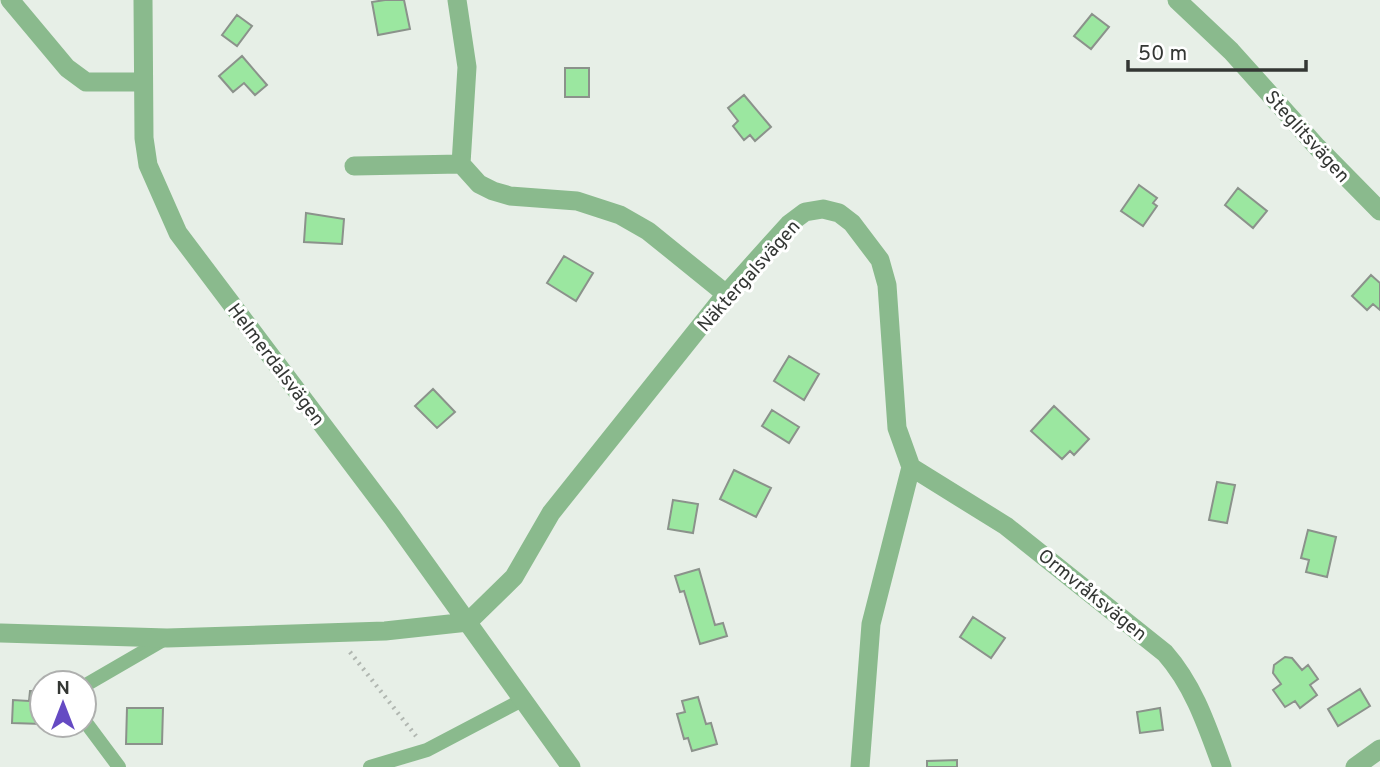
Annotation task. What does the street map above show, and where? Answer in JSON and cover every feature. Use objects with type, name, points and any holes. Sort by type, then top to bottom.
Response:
[{"type":"street","points":[[10,0],[67,68],[86,82],[143,82]]},
{"type":"street","name":"Helmerdalsvägen","points":[[143,0],[143,82],[148,165],[178,233],[468,622],[571,767]]},
{"type":"street","points":[[457,0],[467,67],[461,164],[479,184],[510,196],[577,201],[620,215],[648,231],[726,294]]},
{"type":"street","name":"Steglitsvägen","points":[[1177,0],[1231,51],[1317,147],[1380,211]]},
{"type":"street","points":[[354,166],[461,164]]},
{"type":"street","name":"Näktergalsvägen","points":[[468,622],[514,577],[551,513],[726,294],[789,224],[805,212],[823,209],[839,213],[852,223],[880,260],[887,285],[897,428],[911,467]]},
{"type":"street","points":[[859,767],[871,624],[911,467]]},
{"type":"street","name":"Ormvråksvägen","points":[[911,467],[1006,526],[1165,653],[1184,676],[1222,767]]},
{"type":"street","points":[[1,633],[167,638],[385,631],[468,622]]},
{"type":"street","points":[[1355,767],[1380,749]]},
{"type":"lane","points":[[98,678],[167,638]]},
{"type":"lane","points":[[370,767],[427,750],[522,700]]},
{"type":"lane","points":[[98,739],[119,767]]},
{"type":"path","points":[[334,632],[427,750]]},
{"type":"building","points":[[404,0],[410,29],[378,35],[372,2]]},
{"type":"building","points":[[1092,14],[1109,27],[1091,49],[1074,36]]},
{"type":"building","points":[[237,15],[252,26],[237,46],[222,35]]},
{"type":"building","points":[[242,56],[267,85],[255,95],[244,83],[233,92],[219,76]]},
{"type":"building","points":[[565,68],[589,68],[589,97],[565,97]]},
{"type":"building","points":[[744,95],[771,127],[755,141],[750,135],[744,140],[733,126],[738,121],[728,108]]},
{"type":"building","points":[[1139,185],[1157,198],[1153,203],[1157,206],[1143,226],[1121,211]]},
{"type":"building","points":[[1238,188],[1267,211],[1253,228],[1225,205]]},
{"type":"building","points":[[306,213],[344,219],[342,244],[304,242]]},
{"type":"building","points":[[564,256],[593,273],[576,301],[547,283]]},
{"type":"building","points":[[1371,275],[1380,283],[1380,310],[1373,304],[1367,310],[1352,296]]},
{"type":"building","points":[[789,356],[819,374],[804,400],[774,381]]},
{"type":"building","points":[[433,389],[455,412],[437,428],[415,406]]},
{"type":"building","points":[[1054,406],[1089,439],[1074,455],[1070,451],[1062,459],[1031,431]]},
{"type":"building","points":[[772,410],[799,427],[789,443],[762,426]]},
{"type":"building","points":[[734,470],[771,488],[756,517],[720,499]]},
{"type":"building","points":[[1217,482],[1235,485],[1227,523],[1209,520]]},
{"type":"building","points":[[673,500],[698,504],[693,533],[668,529]]},
{"type":"building","points":[[1308,530],[1336,537],[1327,577],[1306,572],[1309,560],[1301,558]]},
{"type":"building","points":[[699,569],[715,625],[723,623],[727,636],[700,644],[684,591],[680,592],[675,576]]},
{"type":"building","points":[[973,617],[1005,638],[991,658],[960,637]]},
{"type":"building","points":[[1285,657],[1292,658],[1302,670],[1308,665],[1318,679],[1310,685],[1317,695],[1300,708],[1295,701],[1285,707],[1273,690],[1281,684],[1273,673],[1274,665]]},
{"type":"building","points":[[1360,689],[1370,706],[1338,726],[1328,709]]},
{"type":"building","points":[[698,697],[706,724],[711,723],[717,744],[692,751],[688,738],[684,739],[677,714],[685,712],[682,701]]},
{"type":"building","points":[[13,700],[28,701],[28,724],[12,723]]},
{"type":"building","points":[[127,708],[163,708],[162,744],[126,744]]},
{"type":"building","points":[[1160,708],[1163,730],[1140,733],[1137,712]]},
{"type":"building","points":[[957,760],[957,767],[927,767],[927,761]]}]
